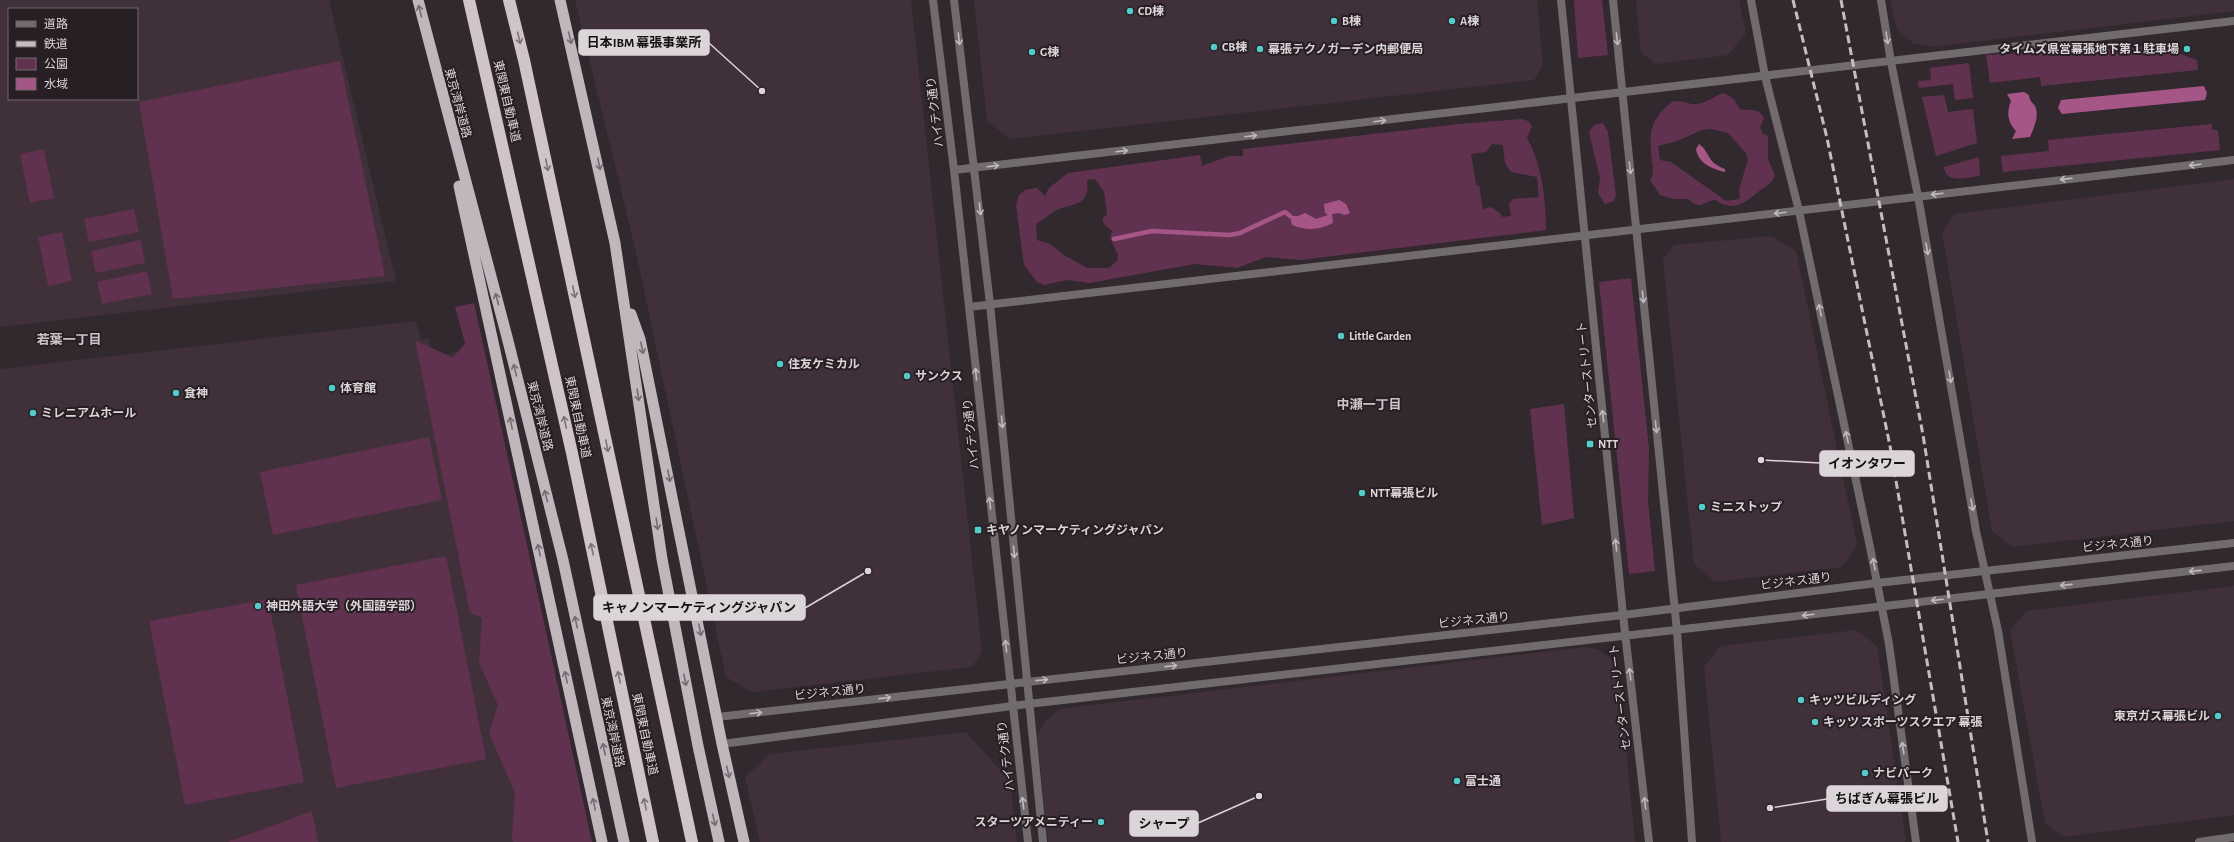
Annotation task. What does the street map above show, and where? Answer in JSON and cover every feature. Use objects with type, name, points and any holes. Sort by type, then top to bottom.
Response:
[{"type":"highway","name":"東京湾岸道路","points":[[418,0],[507,337],[563,560],[624,842]]},
{"type":"highway","name":"東関東自動車道","points":[[469,0],[572,453],[653,842]]},
{"type":"highway","name":"東関東自動車道","points":[[509,0],[524,60],[692,842]]},
{"type":"highway","points":[[560,0],[598,159],[615,243],[662,559],[698,746],[719,842]]},
{"type":"highway","points":[[426,32],[602,842]]},
{"type":"highway","points":[[621,285],[640,339],[722,744],[744,842]]},
{"type":"street","name":"ハイテク通り","points":[[933,0],[954,170],[1028,842]]},
{"type":"street","points":[[954,0],[990,304],[1028,704],[1043,842]]},
{"type":"street","name":"センターストリート","points":[[1561,0],[1623,615],[1649,842]]},
{"type":"street","points":[[1613,0],[1674,608],[1692,842]]},
{"type":"street","points":[[1751,0],[1765,76],[1799,211],[1882,606],[1889,644],[1916,842]]},
{"type":"street","points":[[1881,0],[1891,62],[1918,196],[1989,593],[1998,631],[2032,842]]},
{"type":"street","points":[[954,170],[2234,21]]},
{"type":"street","points":[[969,307],[2234,160]]},
{"type":"street","name":"ビジネス通り","points":[[717,717],[1623,615],[1985,570],[2234,543]]},
{"type":"street","points":[[722,744],[1028,704],[1626,637],[1989,593],[2234,566]]},
{"type":"street","points":[[2198,842],[2234,837]]},
{"type":"shaded area","points":[[0,0],[329,0],[396,281],[0,327]]},
{"type":"shaded area","points":[[575,0],[911,0],[982,652],[972,667],[752,692],[726,677],[635,248]]},
{"type":"shaded area","points":[[974,0],[1537,0],[1543,65],[1534,80],[1010,139],[987,121]]},
{"type":"shaded area","points":[[1636,0],[1739,0],[1746,33],[1728,55],[1656,64],[1641,53]]},
{"type":"shaded area","points":[[1890,0],[2234,0],[2234,11],[1931,47],[1913,43],[1897,30]]},
{"type":"shaded area","points":[[2234,179],[2234,521],[2013,547],[1992,531],[1942,232],[1954,214]]},
{"type":"shaded area","points":[[1771,236],[1796,251],[1857,545],[1842,567],[1715,582],[1694,564],[1663,260],[1674,245]]},
{"type":"shaded area","name":"神田外語大学（外国語学部）","points":[[416,321],[421,340],[429,338],[433,357],[462,351],[565,842],[0,842],[0,369]]},
{"type":"shaded area","points":[[2234,586],[2234,815],[2064,837],[2045,823],[2010,631],[2026,611]]},
{"type":"shaded area","points":[[1856,630],[1877,646],[1906,840],[1904,842],[1721,842],[1704,667],[1720,646]]},
{"type":"shaded area","points":[[1585,647],[1598,649],[1609,657],[1619,674],[1635,842],[1048,842],[1037,736],[1044,723],[1057,711],[1067,708]]},
{"type":"shaded area","points":[[966,732],[1010,781],[1017,842],[760,842],[745,777],[770,754]]},
{"type":"green space","points":[[1574,0],[1602,0],[1608,55],[1578,58]]},
{"type":"green space","points":[[2158,46],[2197,60],[2198,70],[2041,86],[2040,77],[1990,83],[1986,55]]},
{"type":"green space","points":[[340,61],[385,276],[173,299],[139,102]]},
{"type":"green space","points":[[1969,63],[1973,98],[1955,100],[1953,84],[1919,88],[1918,81],[1931,80],[1930,68]]},
{"type":"green space","points":[[1724,93],[1734,99],[1740,109],[1759,112],[1764,118],[1760,128],[1763,134],[1768,136],[1768,160],[1775,175],[1774,178],[1768,185],[1748,200],[1733,206],[1721,204],[1715,200],[1699,205],[1688,199],[1673,199],[1660,195],[1650,180],[1653,171],[1651,135],[1655,121],[1664,109],[1672,102],[1679,101],[1697,104]],"holes":[[[1711,129],[1728,133],[1746,153],[1748,160],[1739,189],[1740,199],[1726,201],[1671,162],[1660,160],[1658,146],[1677,141],[1702,130]]]},
{"type":"green space","points":[[1944,95],[1948,112],[1973,109],[1977,143],[1936,156],[1922,97]]},
{"type":"green space","points":[[1521,119],[1528,121],[1532,126],[1527,138],[1540,171],[1544,194],[1546,230],[1300,260],[1266,257],[1237,268],[1195,264],[1089,283],[1067,280],[1044,285],[1037,282],[1024,265],[1016,205],[1019,195],[1025,190],[1037,188],[1045,196],[1049,188],[1068,173],[1200,155],[1202,166],[1229,156],[1243,156],[1243,149],[1459,124]],"holes":[[[1492,144],[1503,145],[1505,163],[1511,172],[1537,177],[1539,197],[1513,199],[1509,204],[1511,216],[1502,217],[1501,214],[1491,207],[1483,209],[1479,185],[1476,185],[1471,154],[1486,152]],[[1095,179],[1104,192],[1107,215],[1103,218],[1103,223],[1112,231],[1110,238],[1118,255],[1117,261],[1109,268],[1087,268],[1064,255],[1050,244],[1037,240],[1036,224],[1056,210],[1076,204],[1084,199],[1087,188],[1087,180]]]},
{"type":"green space","points":[[1603,123],[1608,132],[1616,195],[1614,201],[1605,204],[1598,193],[1600,178],[1589,132],[1594,125]]},
{"type":"green space","points":[[2212,124],[2212,130],[2218,130],[2220,150],[2003,172],[2001,156],[2049,151],[2048,140]]},
{"type":"green space","points":[[44,149],[54,198],[30,203],[20,154]]},
{"type":"green space","points":[[1979,157],[1980,176],[1958,179],[1949,176],[1946,173],[1944,167]]},
{"type":"green space","points":[[134,209],[139,232],[89,242],[84,219]]},
{"type":"green space","points":[[62,232],[72,281],[48,286],[38,237]]},
{"type":"green space","points":[[141,240],[145,263],[96,273],[91,251]]},
{"type":"green space","points":[[147,271],[152,294],[102,304],[97,282]]},
{"type":"green space","points":[[1631,278],[1649,449],[1648,502],[1655,571],[1629,574],[1599,282]]},
{"type":"green space","points":[[474,303],[592,842],[513,842],[512,837],[515,793],[489,733],[498,705],[479,663],[482,618],[470,613],[415,340],[453,358],[465,343],[455,307]]},
{"type":"green space","points":[[1564,404],[1574,518],[1542,525],[1530,409]]},
{"type":"green space","points":[[429,437],[442,500],[273,535],[260,472]]},
{"type":"green space","points":[[446,556],[486,759],[336,788],[296,585]]},
{"type":"green space","points":[[268,599],[304,782],[185,805],[149,621]]},
{"type":"green space","points":[[312,811],[318,842],[228,842]]},
{"type":"water","points":[[2204,86],[2207,93],[2205,100],[2062,114],[2058,108],[2061,100]]},
{"type":"water","points":[[2024,92],[2029,95],[2030,100],[2035,106],[2037,114],[2036,123],[2030,137],[2012,139],[2016,131],[2011,124],[2008,113],[2011,101],[2007,94]]},
{"type":"water","points":[[1699,144],[1715,163],[1725,169],[1725,172],[1706,165],[1703,162],[1697,154],[1696,149]]},
{"type":"water","points":[[1339,200],[1346,204],[1350,213],[1345,215],[1339,213],[1332,214],[1333,223],[1313,229],[1292,225],[1290,216],[1298,216],[1305,213],[1316,219],[1328,215],[1325,213],[1324,204]]},
{"type":"waterway","points":[[1114,239],[1152,231],[1230,235],[1240,233],[1285,212],[1290,216]]},
{"type":"railway","points":[[1793,0],[1827,138],[1890,446],[1958,842]]},
{"type":"railway","points":[[1841,0],[1923,435],[1988,842]]},
{"type":"place","name":"CD棟","points":[[1130,11]]},
{"type":"place","name":"B棟","points":[[1334,21]]},
{"type":"place","name":"A棟","points":[[1452,21]]},
{"type":"place","name":"CB棟","points":[[1214,47]]},
{"type":"place","name":"幕張テクノガーデン内郵便局","points":[[1260,49]]},
{"type":"place","name":"タイムズ県営幕張地下第１駐車場","points":[[2187,49]]},
{"type":"place","name":"G棟","points":[[1032,52]]},
{"type":"place","name":"日本IBM 幕張事業所","points":[[762,91]]},
{"type":"place","name":"Little Garden","points":[[1341,336]]},
{"type":"place","name":"住友ケミカル","points":[[780,364]]},
{"type":"place","name":"サンクス","points":[[907,376]]},
{"type":"place","name":"体育館","points":[[332,388]]},
{"type":"place","name":"食神","points":[[176,393]]},
{"type":"place","name":"ミレニアムホール","points":[[33,413]]},
{"type":"place","name":"NTT","points":[[1590,444]]},
{"type":"place","name":"イオンタワー","points":[[1761,460]]},
{"type":"place","name":"NTT幕張ビル","points":[[1362,493]]},
{"type":"place","name":"ミニストップ","points":[[1702,507]]},
{"type":"place","name":"キヤノンマーケティングジャパン","points":[[978,530]]},
{"type":"place","name":"キャノンマーケティングジャパン","points":[[868,571]]},
{"type":"place","name":"神田外語大学（外国語学部）","points":[[258,606]]},
{"type":"place","name":"キッツビルディング","points":[[1801,700]]},
{"type":"place","name":"東京ガス幕張ビル","points":[[2218,716]]},
{"type":"place","name":"キッツ スポーツスクエア 幕張","points":[[1815,722]]},
{"type":"place","name":"ナビパーク","points":[[1865,773]]},
{"type":"place","name":"富士通","points":[[1457,781]]},
{"type":"place","name":"シャープ","points":[[1259,796]]},
{"type":"place","name":"ちばぎん幕張ビル","points":[[1770,808]]},
{"type":"place","name":"スターツアメニティー","points":[[1101,822]]},
{"type":"district","name":"若葉一丁目","points":[[69,340]]},
{"type":"district","name":"中瀬一丁目","points":[[1369,405]]}]
